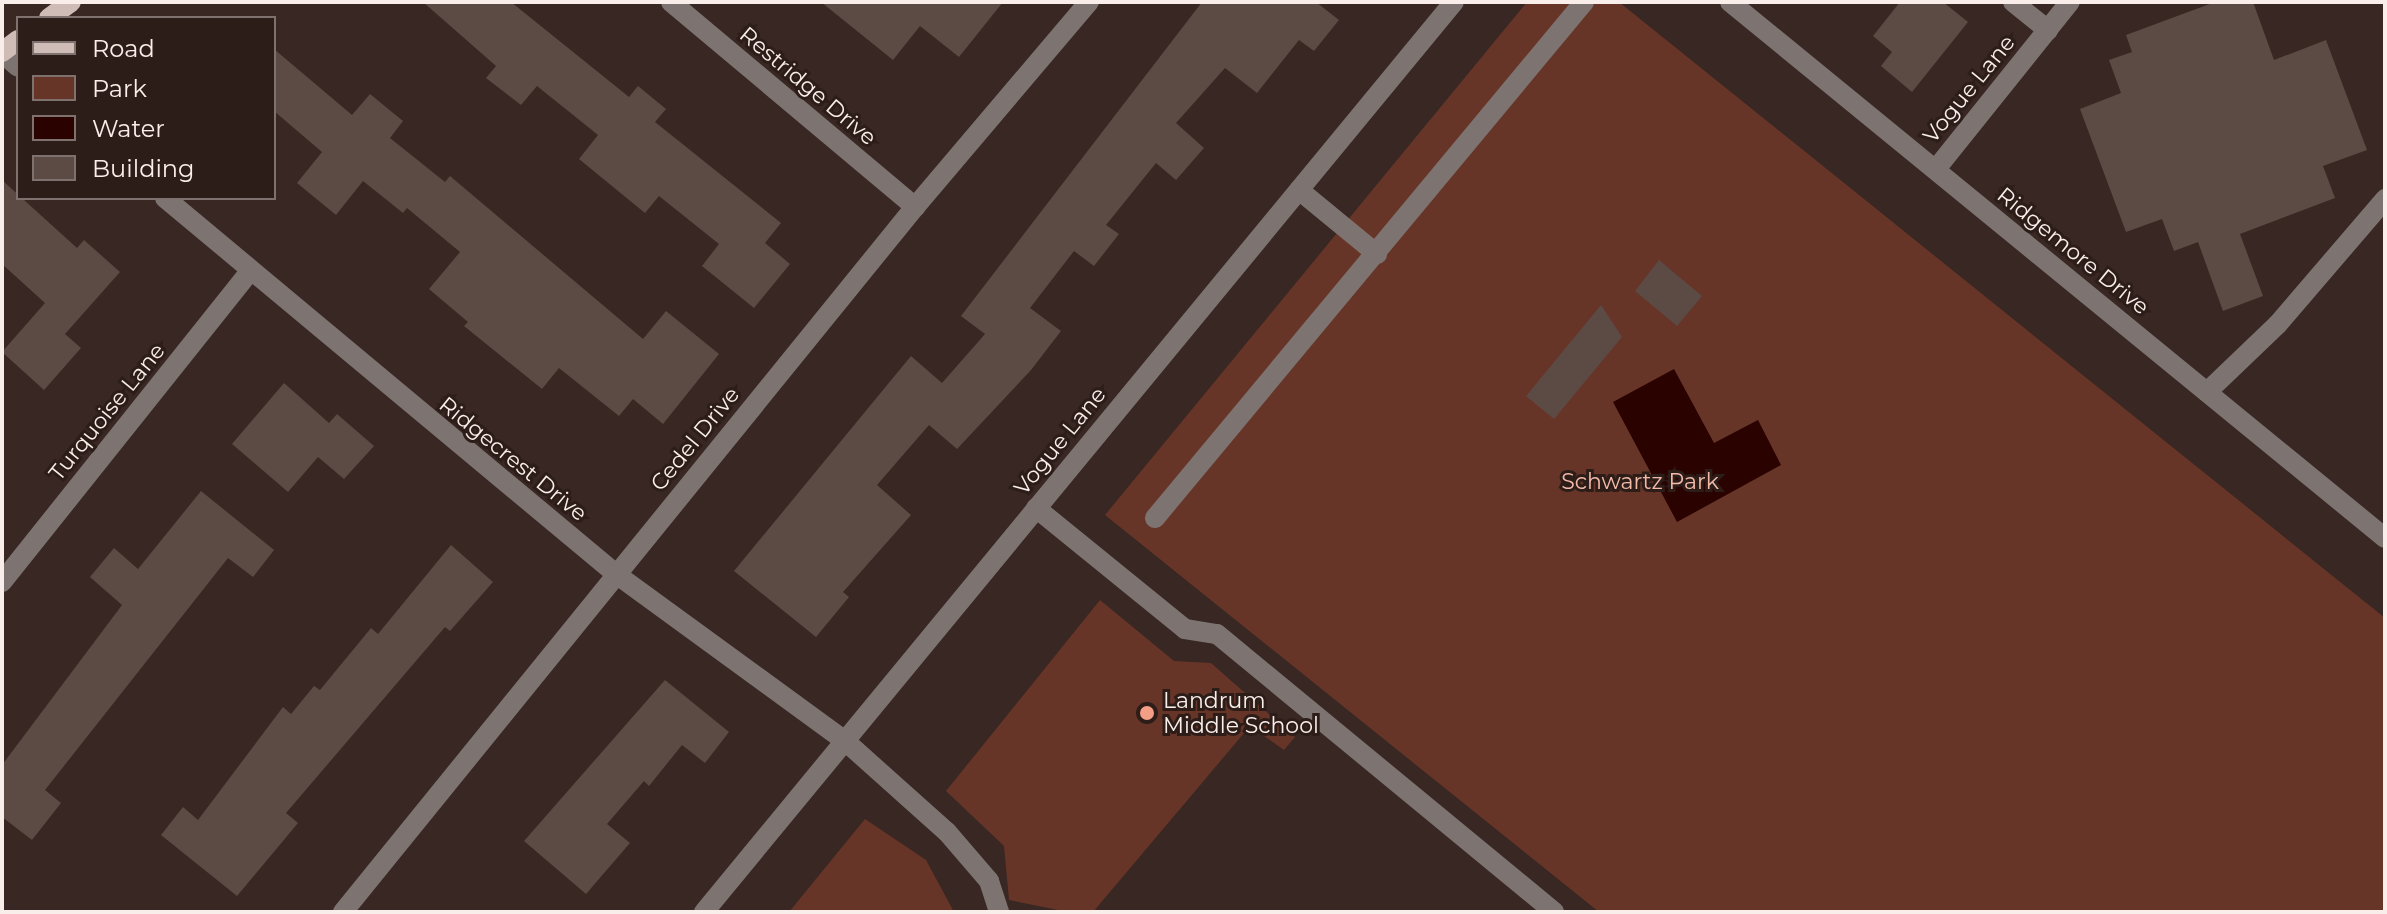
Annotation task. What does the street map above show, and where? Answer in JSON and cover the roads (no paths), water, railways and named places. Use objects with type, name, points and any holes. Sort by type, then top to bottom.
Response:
[{"type":"main road","points":[[52,16],[71,2]]},
{"type":"street","name":"Restridge Drive","points":[[671,2],[915,207]]},
{"type":"street","name":"Cedel Drive","points":[[343,912],[915,207],[1089,2]]},
{"type":"street","name":"Vogue Lane","points":[[704,912],[1454,2]]},
{"type":"street","points":[[1155,518],[1584,2]]},
{"type":"street","name":"Ridgemore Drive","points":[[1730,2],[2385,538]]},
{"type":"street","points":[[2013,2],[2048,30]]},
{"type":"street","name":"Vogue Lane","points":[[1936,169],[2070,2]]},
{"type":"street","points":[[1299,190],[1377,254]]},
{"type":"street","points":[[2207,392],[2278,324],[2385,199]]},
{"type":"street","name":"Ridgecrest Drive","points":[[167,200],[249,273],[616,574],[844,740],[947,832],[989,881],[1000,912]]},
{"type":"street","name":"Turquoise Lane","points":[[2,582],[249,273]]},
{"type":"street","points":[[1036,508],[1185,629],[1217,634],[1554,912]]},
{"type":"street","points":[[1000,912],[1006,912]]},
{"type":"water","points":[[1674,369],[1714,443],[1758,420],[1781,465],[1677,522],[1613,402]]},
{"type":"place","name":"Landrum Middle School","points":[[1147,713]]},
{"type":"park label","name":"Schwartz Park","points":[[1640,482]]}]
